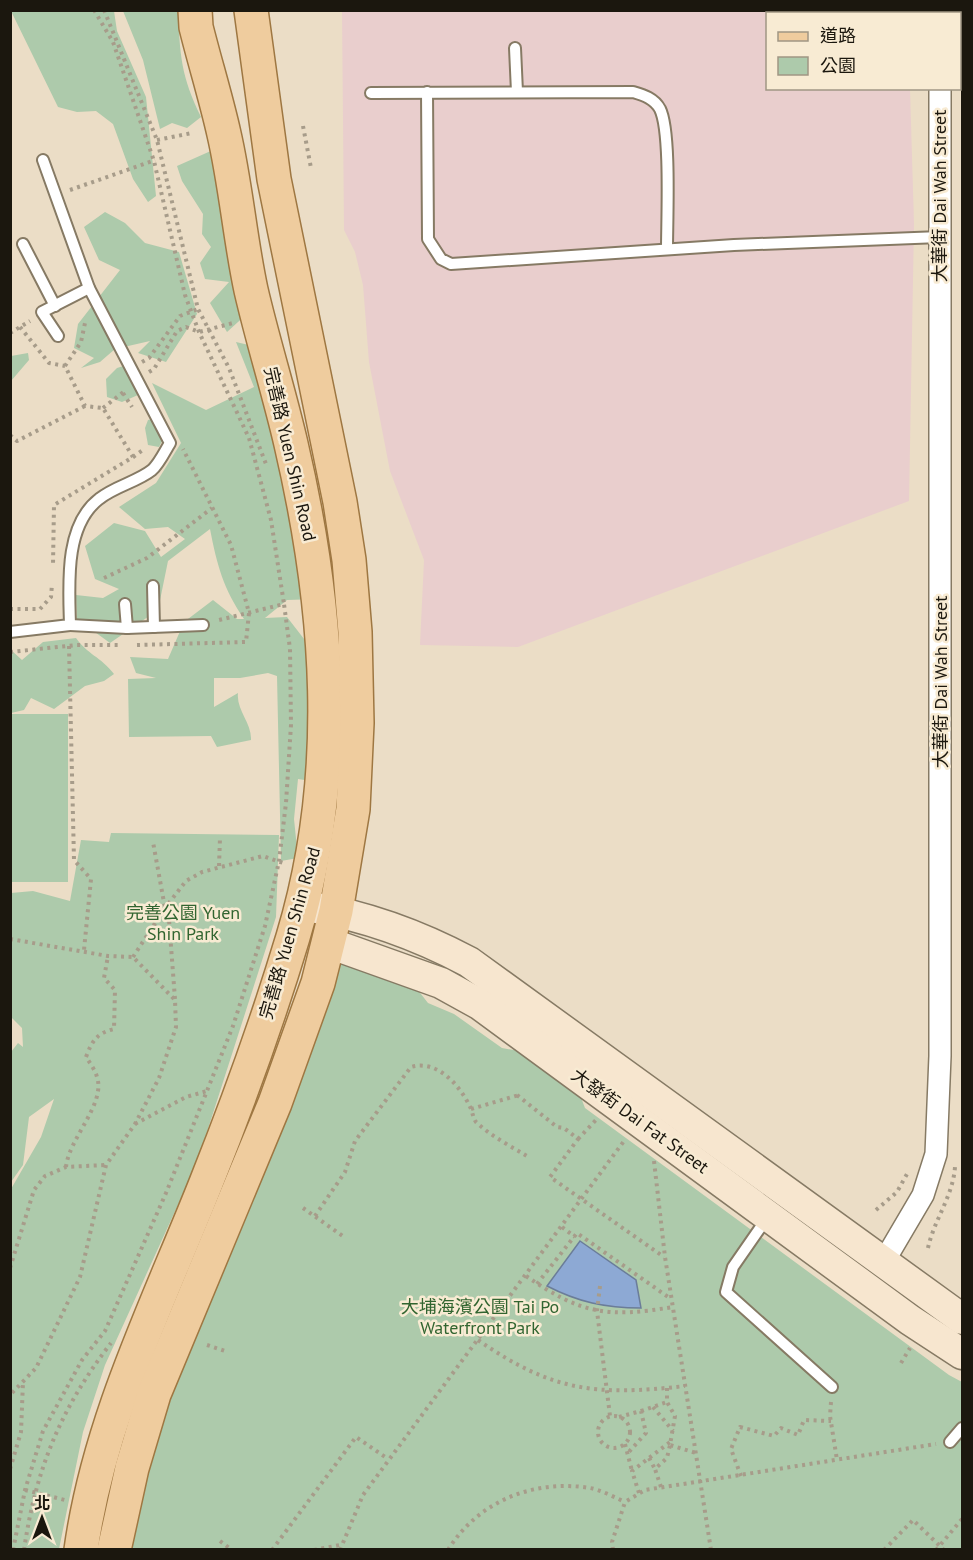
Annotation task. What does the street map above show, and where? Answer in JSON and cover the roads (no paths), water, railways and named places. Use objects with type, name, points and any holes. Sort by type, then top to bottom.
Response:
[{"type":"main road","name":"完善路 Yuen Shin Road","points":[[114,1550],[132,1468],[154,1394],[297,1046],[311,940],[302,906],[318,834],[324,762],[325,674],[319,596],[291,446],[252,291],[224,135],[196,27],[195,10]]},
{"type":"main road","name":"完善路 Yuen Shin Road","points":[[81,1550],[94,1480],[125,1379],[311,940],[336,911],[351,820],[356,765],[355,632],[349,560],[340,502],[274,179],[251,10]]},
{"type":"street","name":"大華街 Dai Wah Street","points":[[883,1263],[923,1196],[937,1149],[940,1056],[940,90]]},
{"type":"street","name":"大發街 Dai Fat Street","points":[[302,906],[336,911],[426,940],[489,975],[963,1319]]},
{"type":"street","name":"大發街 Dai Fat Street","points":[[311,940],[441,983],[479,1004],[910,1320],[963,1354]]},
{"type":"lane","points":[[515,48],[517,92]]},
{"type":"lane","points":[[427,92],[428,239],[441,259],[451,264],[667,249],[940,237]]},
{"type":"lane","points":[[371,93],[633,92],[650,98],[659,108],[665,128],[667,249]]},
{"type":"lane","points":[[43,160],[59,199],[89,288],[170,442],[153,469],[100,498],[82,516],[75,538],[69,591],[70,625]]},
{"type":"lane","points":[[23,244],[55,306]]},
{"type":"lane","points":[[58,336],[42,312],[89,288]]},
{"type":"lane","points":[[153,586],[154,627]]},
{"type":"lane","points":[[125,604],[127,628]]},
{"type":"lane","points":[[10,632],[70,625],[127,628],[203,625]]},
{"type":"lane","points":[[769,1215],[733,1268],[726,1292],[832,1387]]},
{"type":"lane","points":[[950,1442],[963,1428]]},
{"type":"water","points":[[580,1241],[636,1280],[641,1308],[592,1303],[547,1286]]},
{"type":"park label","name":"完善公園 Yuen Shin Park","points":[[183,923]]},
{"type":"park label","name":"大埔海濱公園 Tai Po Waterfront Park","points":[[480,1317]]}]
